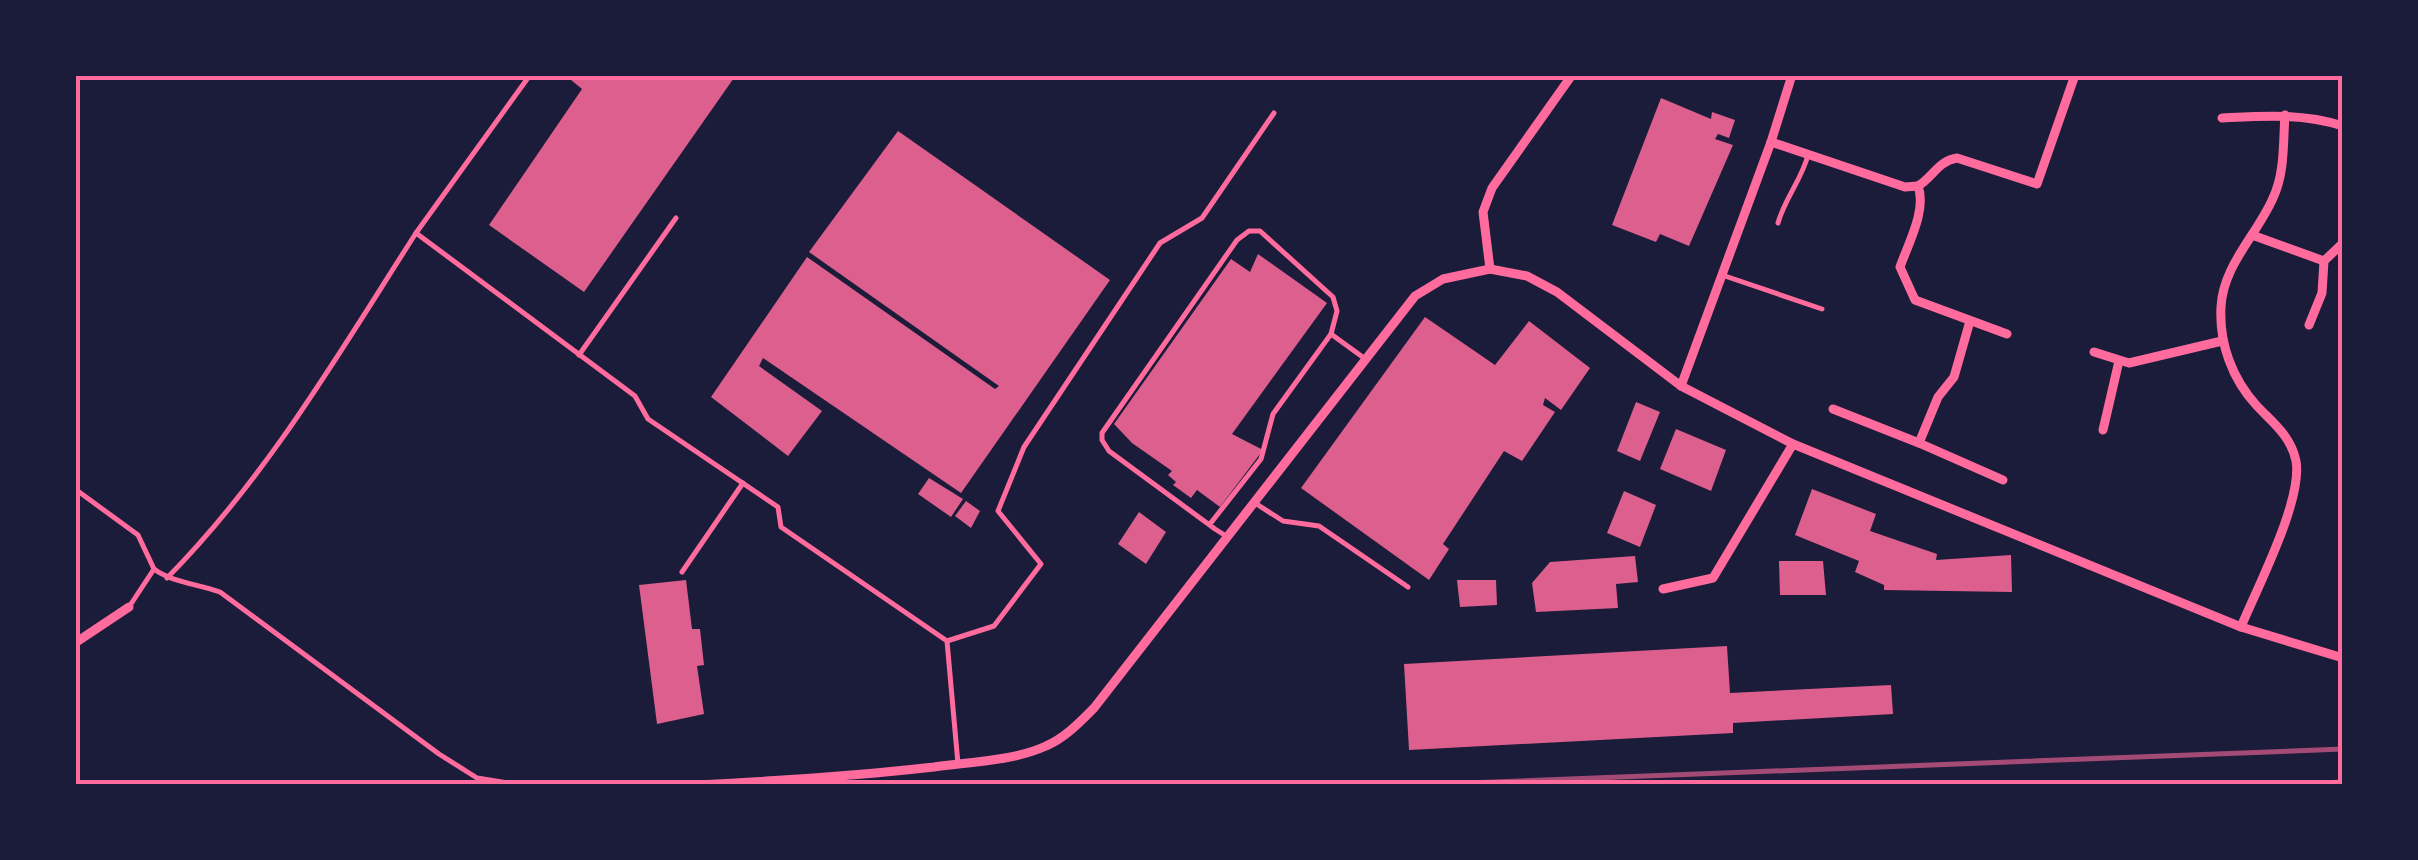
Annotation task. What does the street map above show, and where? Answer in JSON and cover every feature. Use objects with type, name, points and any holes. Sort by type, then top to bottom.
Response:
[{"type":"street","points":[[1490,269],[1483,212],[1492,188],[1572,75]]},
{"type":"street","points":[[1681,386],[1792,75]]},
{"type":"street","points":[[1771,142],[1905,187],[1918,186],[1946,160],[1957,158],[2037,184],[2075,75]]},
{"type":"street","points":[[2222,118],[2285,115],[2343,126]]},
{"type":"street","points":[[2241,627],[2291,506],[2296,462],[2290,442],[2238,382],[2222,341],[2220,304],[2228,273],[2274,197],[2280,177],[2285,115]]},
{"type":"street","points":[[1918,186],[1921,196],[1900,267],[1920,304],[2007,334]]},
{"type":"street","points":[[2252,235],[2324,261]]},
{"type":"street","points":[[2309,325],[2322,294],[2324,261],[2343,243]]},
{"type":"street","points":[[697,785],[825,779],[958,764],[1048,746],[1076,727],[1415,296],[1443,279],[1490,269],[1527,276],[1557,292],[1681,386],[1793,444],[2241,627],[2343,658]]},
{"type":"street","points":[[1920,443],[1938,397],[1954,376],[1970,321]]},
{"type":"street","points":[[2094,352],[2129,364],[2222,341]]},
{"type":"street","points":[[2103,430],[2119,361]]},
{"type":"street","points":[[1833,409],[2003,480]]},
{"type":"street","points":[[1664,589],[1713,578],[1793,444]]},
{"type":"street","points":[[75,644],[128,607]]},
{"type":"lane","points":[[166,578],[210,534],[289,430],[416,233],[530,75]]},
{"type":"lane","points":[[948,641],[994,626],[1041,564],[998,511],[1024,447],[1160,243],[1202,218],[1274,113]]},
{"type":"lane","points":[[1778,223],[1808,154]]},
{"type":"lane","points":[[579,355],[676,218]]},
{"type":"lane","points":[[1210,524],[1253,471],[1266,447],[1273,414],[1331,334],[1337,312],[1333,297],[1268,235],[1249,231],[1237,240],[1106,425],[1102,440],[1109,451],[1226,536]]},
{"type":"lane","points":[[416,233],[635,396],[648,419],[778,507],[781,528],[948,641]]},
{"type":"lane","points":[[1722,276],[1822,308]]},
{"type":"lane","points":[[1331,334],[1364,358]]},
{"type":"lane","points":[[682,572],[743,483]]},
{"type":"lane","points":[[75,489],[138,534],[154,569],[166,578],[188,580],[220,592],[477,778],[520,785]]},
{"type":"lane","points":[[1253,502],[1283,521],[1319,526],[1408,587]]},
{"type":"lane","points":[[128,607],[154,569]]},
{"type":"lane","points":[[948,641],[958,764]]},
{"type":"building","points":[[565,75],[736,75],[584,292],[489,225],[582,89]]},
{"type":"building","points":[[1661,98],[1711,119],[1712,112],[1735,120],[1729,138],[1718,134],[1715,139],[1733,145],[1689,246],[1660,234],[1656,242],[1612,225]]},
{"type":"building","points":[[898,131],[1110,280],[961,493],[763,358],[759,366],[822,411],[788,456],[711,397],[807,257],[995,389],[999,386],[809,252]]},
{"type":"building","points":[[1258,254],[1327,303],[1232,434],[1263,450],[1220,507],[1197,490],[1191,498],[1173,485],[1176,482],[1168,475],[1172,471],[1132,443],[1114,424],[1231,259],[1250,272]]},
{"type":"building","points":[[1425,317],[1495,365],[1529,321],[1590,368],[1561,410],[1545,398],[1543,405],[1555,412],[1522,461],[1504,451],[1443,544],[1449,549],[1429,580],[1301,488]]},
{"type":"building","points":[[1636,402],[1660,412],[1640,461],[1617,451]]},
{"type":"building","points":[[1676,429],[1726,450],[1711,491],[1660,469]]},
{"type":"building","points":[[929,478],[963,499],[951,517],[918,494]]},
{"type":"building","points":[[1812,489],[1876,514],[1870,531],[1937,554],[1936,560],[2011,555],[2012,592],[1884,590],[1884,585],[1855,572],[1859,561],[1795,535]]},
{"type":"building","points":[[1624,491],[1656,505],[1640,547],[1607,533]]},
{"type":"building","points":[[966,501],[980,511],[971,528],[955,516]]},
{"type":"building","points":[[1139,512],[1166,532],[1146,564],[1118,544]]},
{"type":"building","points":[[1635,556],[1638,582],[1616,584],[1618,608],[1536,612],[1532,583],[1550,562]]},
{"type":"building","points":[[1779,561],[1823,561],[1826,595],[1780,595]]},
{"type":"building","points":[[686,580],[692,629],[700,629],[704,665],[697,666],[704,714],[657,724],[639,585]]},
{"type":"building","points":[[1457,580],[1496,580],[1497,605],[1460,607]]},
{"type":"building","points":[[1727,646],[1730,693],[1891,685],[1893,714],[1733,723],[1733,733],[1409,750],[1404,664]]},
{"type":"railway","points":[[1416,785],[2343,749]]},
{"type":"railway","points":[[2273,785],[2343,782]]}]
